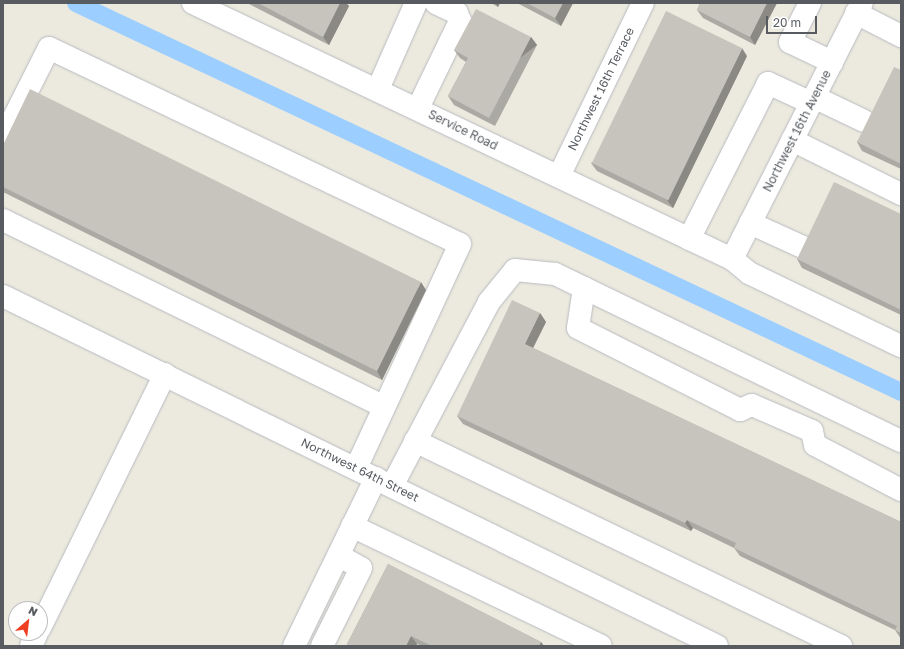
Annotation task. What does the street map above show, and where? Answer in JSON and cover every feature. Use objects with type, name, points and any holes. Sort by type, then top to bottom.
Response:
[{"type":"street","name":"Service Road","points":[[193,3],[378,88],[689,238],[732,259],[749,273],[901,346]]},
{"type":"street","points":[[378,88],[416,3]]},
{"type":"street","points":[[418,108],[460,21],[457,13],[436,3]]},
{"type":"street","name":"Northwest 16th Terrace","points":[[559,176],[643,3]]},
{"type":"street","points":[[810,3],[790,42],[832,62]]},
{"type":"street","points":[[859,8],[901,36]]},
{"type":"street","name":"Northwest 16th Avenue","points":[[732,259],[859,8]]},
{"type":"street","points":[[3,139],[49,48],[460,244],[356,468]]},
{"type":"street","points":[[689,238],[768,83],[864,121]]},
{"type":"street","points":[[792,140],[901,194]]},
{"type":"street","points":[[3,220],[384,407]]},
{"type":"street","points":[[750,223],[807,249]]},
{"type":"street","points":[[294,646],[352,526],[415,442],[489,302],[515,270],[555,274],[901,441]]},
{"type":"street","points":[[584,288],[578,328],[740,410],[752,405],[812,431],[815,445],[901,490]]},
{"type":"street","name":"Northwest 64th Street","points":[[3,296],[165,374],[716,646]]},
{"type":"street","points":[[48,612],[165,374]]},
{"type":"street","points":[[415,442],[841,646]]},
{"type":"street","points":[[352,526],[568,639],[600,646]]},
{"type":"street","points":[[322,646],[361,568],[338,555]]},
{"type":"building","points":[[258,3],[340,3],[323,37]]},
{"type":"building","points":[[527,3],[563,3],[555,18]]},
{"type":"building","points":[[700,3],[767,3],[750,37],[697,10]]},
{"type":"building","points":[[476,9],[531,37],[489,118],[448,96],[468,58],[454,50]]},
{"type":"building","points":[[666,11],[742,48],[668,200],[592,163]]},
{"type":"building","points":[[894,67],[901,70],[901,164],[857,142]]},
{"type":"building","points":[[30,89],[421,282],[377,371],[3,187],[3,145]]},
{"type":"building","points":[[834,182],[901,214],[901,310],[797,259]]},
{"type":"building","points":[[512,300],[540,313],[525,344],[901,522],[901,633],[895,630],[897,626],[734,548],[736,543],[687,520],[685,523],[457,416]]},
{"type":"building","points":[[388,564],[541,642],[539,646],[432,646],[411,636],[406,646],[346,646]]},
{"type":"waterway","points":[[76,3],[901,392]]}]
